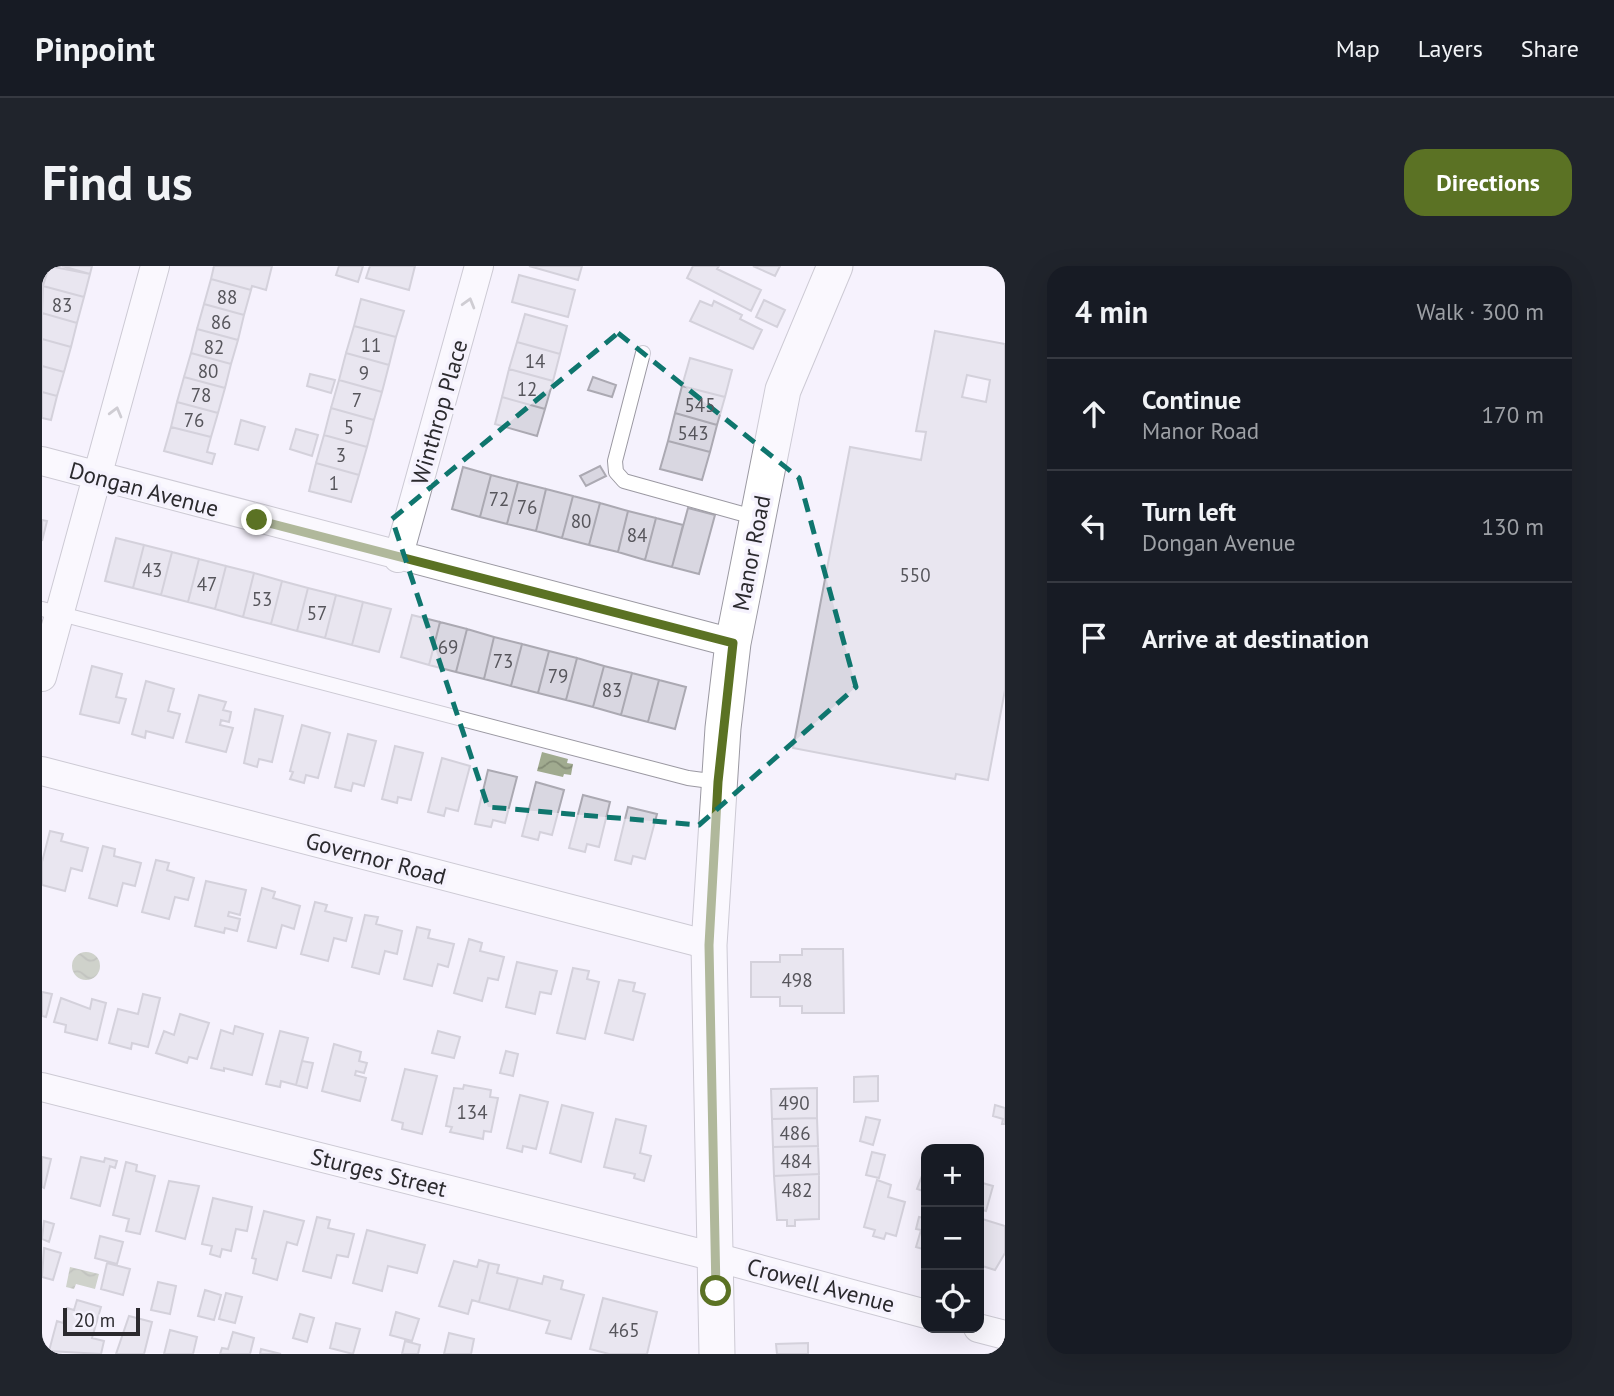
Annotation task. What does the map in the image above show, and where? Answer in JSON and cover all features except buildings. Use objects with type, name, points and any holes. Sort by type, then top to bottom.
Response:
[{"type":"street","points":[[42,677],[51,612],[98,478],[155,266]]},
{"type":"street","name":"Winthrop Place","points":[[398,558],[479,266]]},
{"type":"street","name":"Manor Road","points":[[717,1354],[709,945],[718,782],[733,643],[783,390],[835,266]]},
{"type":"street","name":"Dongan Avenue","points":[[42,461],[398,558],[733,643]]},
{"type":"street","name":"Governor Road","points":[[42,771],[709,945]]},
{"type":"street","name":"Sturges Street","points":[[42,1087],[715,1256]]},
{"type":"street","name":"Crowell Avenue","points":[[715,1256],[921,1313]]},
{"type":"street","points":[[984,1330],[1005,1335]]},
{"type":"lane","points":[[643,353],[615,461],[616,472],[624,481],[757,518]]},
{"type":"lane","points":[[51,612],[688,778],[718,782]]},
{"type":"highlighted area","points":[[618,333],[799,478],[856,687],[699,825],[488,807],[392,519]]},
{"type":"water","points":[[542,752],[568,759],[567,763],[573,764],[571,775],[564,774],[563,777],[537,771]]},
{"type":"water","points":[[86,952],[96,956],[100,966],[96,976],[86,980],[76,976],[72,966],[76,956]]},
{"type":"water","points":[[70,1267],[99,1274],[95,1289],[76,1284],[74,1289],[66,1287]]},
{"type":"route","points":[[257,520],[733,643],[718,782],[709,945],[716,1291]]}]
